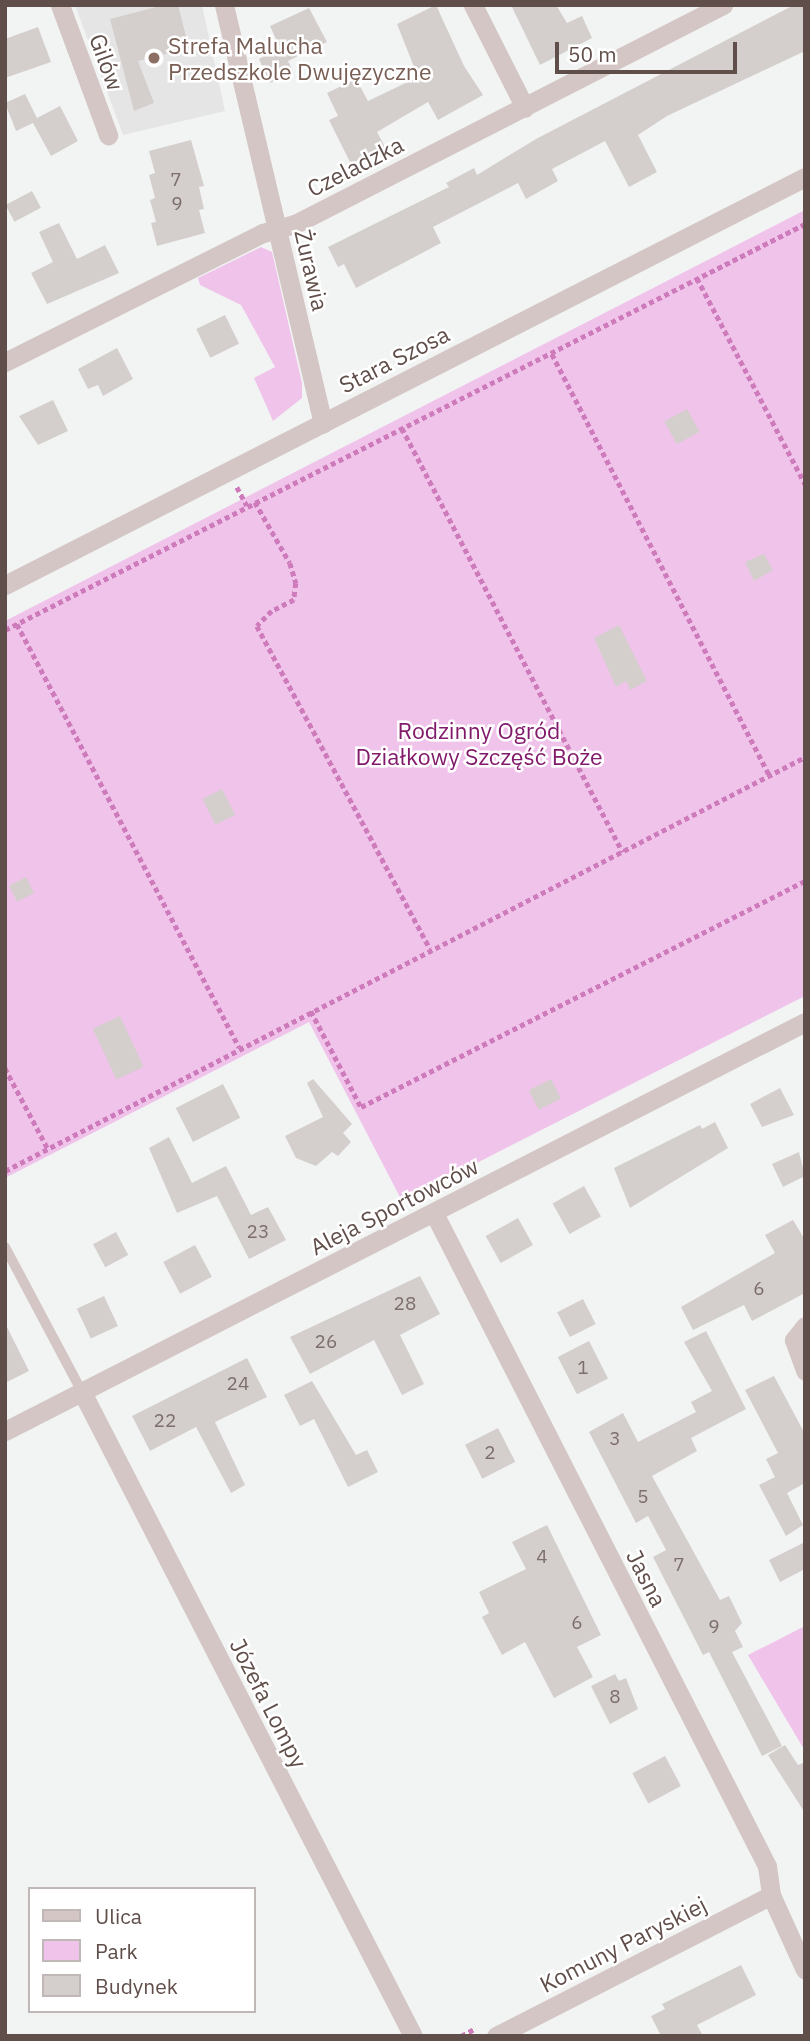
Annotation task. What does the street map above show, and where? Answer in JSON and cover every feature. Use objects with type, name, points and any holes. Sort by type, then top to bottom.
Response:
[{"type":"street","name":"Gilów","points":[[60,5],[108,135]]},
{"type":"street","name":"Żurawia","points":[[224,5],[323,423]]},
{"type":"street","points":[[473,5],[525,108]]},
{"type":"street","name":"Czeladzka","points":[[5,362],[525,108],[723,5]]},
{"type":"street","name":"Stara Szosa","points":[[5,585],[805,177]]},
{"type":"street","name":"Aleja Sportowców","points":[[5,1431],[805,1022]]},
{"type":"street","name":"Jasna","points":[[434,1213],[767,1866],[771,1895],[805,1970]]},
{"type":"street","points":[[805,1326],[794,1340],[805,1371]]},
{"type":"street","name":"Józefa Lompy","points":[[82,1392],[413,2036]]},
{"type":"street","name":"Komuny Paryskiej","points":[[496,2036],[771,1895]]},
{"type":"lane","points":[[5,1247],[82,1392]]},
{"type":"path","points":[[5,630],[805,224]]},
{"type":"path","points":[[698,278],[805,484]]},
{"type":"path","points":[[552,354],[769,775]]},
{"type":"path","points":[[402,428],[623,852]]},
{"type":"path","points":[[255,502],[290,563],[296,583],[293,600],[272,611],[257,626],[430,950]]},
{"type":"path","points":[[17,624],[239,1047]]},
{"type":"path","points":[[5,1171],[239,1047],[805,757]]},
{"type":"path","points":[[311,1011],[360,1107],[805,881]]},
{"type":"path","points":[[5,1068],[48,1149]]},
{"type":"shaded area","name":"Strefa Malucha Przedszkole Dwujęzyczne","points":[[75,5],[202,5],[225,111],[123,135]]},
{"type":"green space","name":"Rodzinny Ogród Działkowy Szczęść Boże","points":[[805,210],[805,996],[402,1201],[309,1022],[5,1178],[5,621]]},
{"type":"green space","points":[[261,247],[272,252],[302,383],[302,398],[273,421],[254,378],[275,367],[241,305],[200,285],[198,278]]},
{"type":"green space","points":[[805,1626],[805,1751],[748,1655]]},
{"type":"building","points":[[164,5],[178,5],[189,48],[138,61],[154,103],[134,111],[110,19]]},
{"type":"building","points":[[436,5],[464,66],[483,95],[438,120],[428,102],[377,132],[385,147],[351,164],[329,120],[338,116],[327,93],[356,79],[368,101],[418,77],[397,24]]},
{"type":"building","points":[[511,5],[556,5],[567,23],[582,16],[592,38],[540,65]]},
{"type":"building","points":[[794,5],[805,5],[805,51],[667,116],[638,135],[657,172],[629,187],[605,141],[552,169],[558,181],[526,199],[518,183],[433,227],[441,243],[356,288],[344,264],[338,267],[328,247],[449,187],[446,183],[474,168],[477,175],[536,139]]},
{"type":"building","points":[[309,8],[327,42],[288,61],[293,71],[270,83],[259,59],[280,48],[270,26]]},
{"type":"building","points":[[38,27],[51,62],[5,78],[5,39]]},
{"type":"building","points":[[25,94],[37,118],[60,106],[78,141],[51,156],[33,123],[16,131],[5,103]]},
{"type":"building","points":[[191,140],[204,186],[199,187],[204,209],[199,210],[205,233],[157,246],[151,223],[156,222],[150,200],[155,198],[149,175],[155,173],[149,151]]},
{"type":"building","points":[[32,191],[41,208],[14,222],[6,205]]},
{"type":"building","points":[[59,223],[77,259],[105,245],[119,273],[47,304],[31,273],[53,262],[39,232]]},
{"type":"building","points":[[225,315],[239,344],[210,358],[196,329]]},
{"type":"building","points":[[117,348],[133,379],[103,396],[98,385],[88,389],[78,369]]},
{"type":"building","points":[[53,400],[68,431],[38,445],[19,416]]},
{"type":"building","points":[[687,409],[700,432],[677,444],[664,422]]},
{"type":"building","points":[[764,554],[773,570],[754,581],[745,562]]},
{"type":"building","points":[[619,625],[647,681],[630,690],[626,681],[616,687],[594,638]]},
{"type":"building","points":[[222,789],[235,815],[216,825],[202,799]]},
{"type":"building","points":[[26,877],[34,893],[17,902],[9,886]]},
{"type":"building","points":[[120,1016],[144,1067],[116,1079],[93,1029]]},
{"type":"building","points":[[313,1079],[352,1124],[343,1133],[351,1142],[338,1156],[332,1152],[316,1166],[296,1158],[285,1136],[323,1117],[307,1083]]},
{"type":"building","points":[[551,1079],[561,1099],[539,1110],[529,1090]]},
{"type":"building","points":[[223,1084],[240,1118],[193,1142],[176,1108]]},
{"type":"building","points":[[780,1088],[794,1115],[762,1127],[750,1104]]},
{"type":"building","points":[[715,1122],[728,1148],[630,1208],[614,1168],[700,1125],[702,1129]]},
{"type":"building","points":[[169,1137],[192,1183],[226,1166],[251,1215],[268,1207],[286,1240],[249,1259],[217,1196],[177,1213],[149,1148]]},
{"type":"building","points":[[799,1152],[805,1176],[783,1187],[772,1164]]},
{"type":"building","points":[[584,1186],[601,1217],[569,1234],[553,1203]]},
{"type":"building","points":[[518,1218],[533,1245],[501,1263],[486,1236]]},
{"type":"building","points":[[793,1220],[805,1240],[805,1293],[752,1321],[744,1305],[693,1330],[681,1307],[775,1253],[765,1235]]},
{"type":"building","points":[[116,1232],[128,1255],[105,1267],[93,1244]]},
{"type":"building","points":[[195,1245],[212,1277],[180,1294],[163,1262]]},
{"type":"building","points":[[420,1276],[440,1314],[400,1335],[424,1384],[402,1395],[374,1340],[310,1374],[290,1337]]},
{"type":"building","points":[[104,1296],[118,1326],[91,1339],[77,1309]]},
{"type":"building","points":[[583,1299],[596,1324],[570,1337],[557,1312]]},
{"type":"building","points":[[5,1323],[29,1371],[5,1383]]},
{"type":"building","points":[[706,1331],[746,1409],[691,1438],[697,1451],[652,1476],[720,1600],[729,1596],[742,1623],[735,1631],[743,1647],[732,1652],[782,1746],[762,1756],[709,1652],[703,1655],[653,1557],[666,1550],[648,1516],[636,1523],[589,1432],[623,1413],[638,1442],[696,1412],[691,1402],[712,1391],[684,1342]]},
{"type":"building","points":[[589,1341],[608,1378],[577,1394],[558,1357]]},
{"type":"building","points":[[247,1358],[267,1397],[215,1422],[245,1485],[231,1493],[196,1427],[150,1451],[132,1416]]},
{"type":"building","points":[[774,1376],[805,1434],[805,1483],[787,1493],[803,1525],[786,1536],[759,1485],[775,1477],[766,1459],[778,1453],[745,1390]]},
{"type":"building","points":[[312,1381],[356,1455],[367,1450],[378,1472],[348,1487],[314,1419],[300,1426],[284,1395]]},
{"type":"building","points":[[498,1428],[515,1462],[482,1479],[465,1445]]},
{"type":"building","points":[[547,1525],[601,1635],[577,1647],[593,1677],[554,1698],[525,1642],[502,1655],[482,1617],[489,1613],[479,1592],[526,1569],[512,1542]]},
{"type":"building","points":[[805,1542],[805,1569],[780,1582],[769,1560]]},
{"type":"building","points":[[615,1674],[619,1681],[626,1678],[638,1709],[610,1724],[591,1686]]},
{"type":"building","points":[[785,1745],[798,1765],[805,1762],[805,1813],[768,1755]]},
{"type":"building","points":[[665,1756],[681,1786],[648,1803],[632,1773]]},
{"type":"building","points":[[741,1965],[756,1995],[697,2025],[703,2036],[661,2036],[651,2016],[665,2009],[662,2004]]},
{"type":"place","name":"Strefa Malucha Przedszkole Dwujęzyczne","points":[[154,58]]}]
